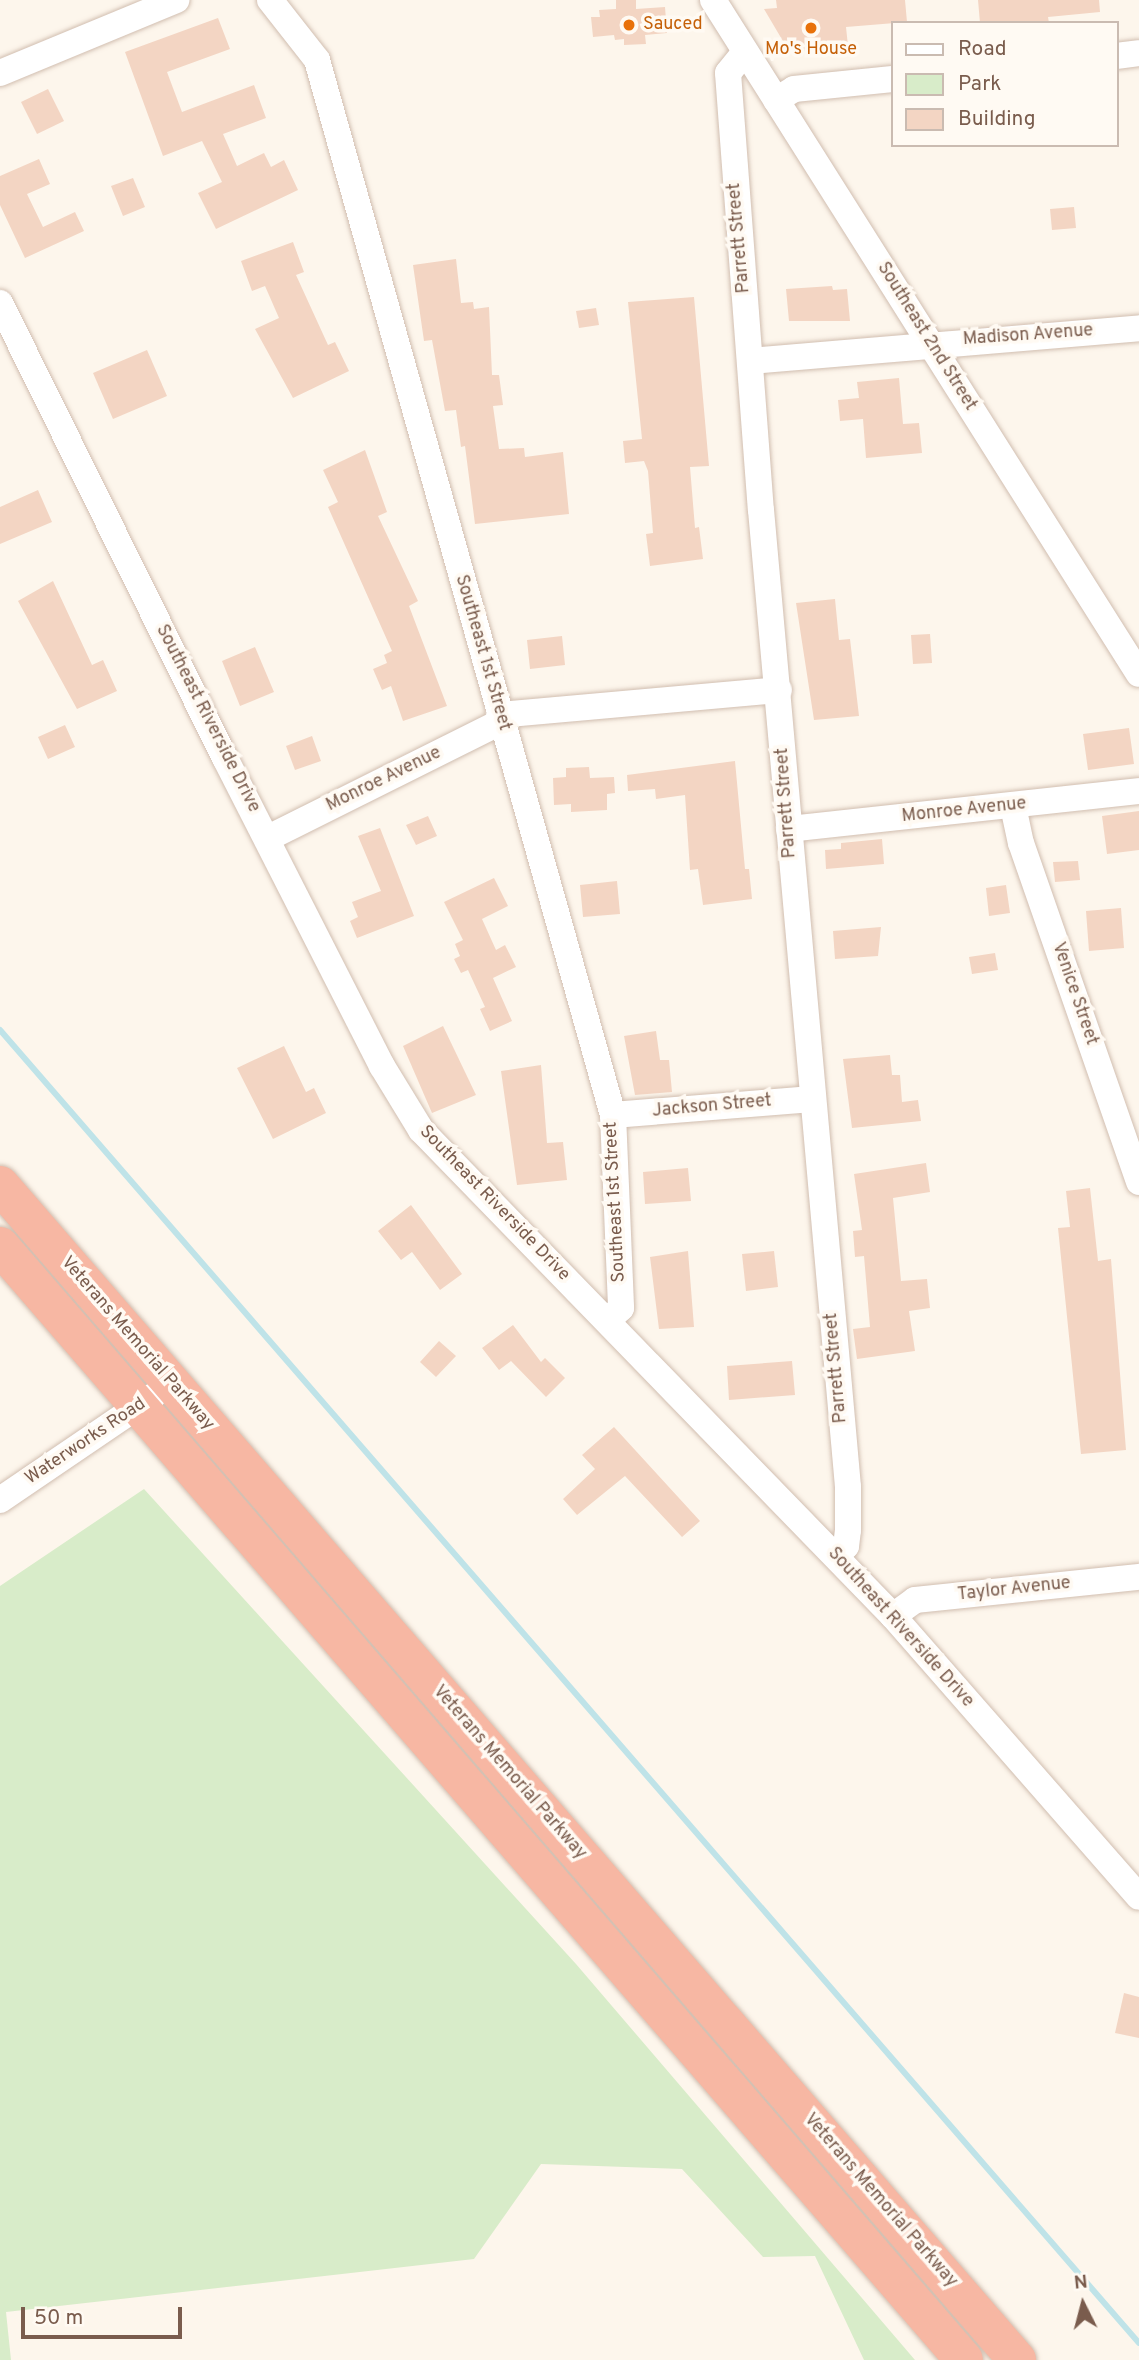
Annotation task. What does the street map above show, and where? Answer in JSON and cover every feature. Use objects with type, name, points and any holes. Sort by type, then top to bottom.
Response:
[{"type":"highway","name":"Veterans Memorial Parkway","points":[[0,1185],[1017,2360]]},
{"type":"highway","points":[[0,1246],[964,2360]]},
{"type":"street","points":[[0,73],[176,0]]},
{"type":"street","name":"Southeast 1st Street","points":[[270,0],[317,60],[613,1115],[621,1308],[607,1321]]},
{"type":"street","name":"Southeast 2nd Street","points":[[713,0],[1139,674]]},
{"type":"street","name":"Parrett Street","points":[[745,52],[728,73],[789,829],[848,1487],[846,1546],[836,1556]]},
{"type":"street","points":[[1118,56],[1139,53]]},
{"type":"street","points":[[776,100],[794,89],[890,79]]},
{"type":"street","name":"Southeast Riverside Drive","points":[[0,303],[405,1107],[436,1147],[893,1616],[1139,1897]]},
{"type":"street","name":"Madison Avenue","points":[[750,361],[930,342],[1139,328]]},
{"type":"street","name":"Monroe Avenue","points":[[268,838],[500,719],[779,690]]},
{"type":"street","name":"Monroe Avenue","points":[[789,829],[1139,791]]},
{"type":"street","name":"Venice Street","points":[[1013,806],[1021,843],[1139,1182]]},
{"type":"street","name":"Jackson Street","points":[[613,1115],[812,1099]]},
{"type":"street","name":"Waterworks Road","points":[[0,1500],[171,1383]]},
{"type":"street","name":"Taylor Avenue","points":[[893,1616],[915,1600],[1139,1577]]},
{"type":"green space","points":[[144,1489],[576,1964],[915,2360],[864,2360],[815,2256],[763,2257],[682,2169],[541,2164],[474,2259],[6,2312],[11,2360],[0,2360],[0,1586]]},
{"type":"building","name":"Sauced","points":[[616,0],[636,0],[636,9],[665,7],[667,33],[645,35],[646,44],[624,45],[624,39],[615,40],[614,35],[593,37],[591,17],[600,17],[599,10],[616,9]]},
{"type":"building","name":"Mo's House","points":[[776,0],[905,0],[907,21],[846,27],[848,46],[790,53],[764,9],[777,8]]},
{"type":"building","points":[[978,0],[1099,0],[1100,12],[1048,17],[1049,21],[980,21]]},
{"type":"building","points":[[218,18],[230,49],[167,72],[182,112],[254,85],[266,118],[223,134],[237,166],[264,153],[271,167],[284,160],[298,190],[216,229],[198,193],[222,182],[202,141],[163,156],[125,52]]},
{"type":"building","points":[[48,89],[64,121],[37,134],[21,102]]},
{"type":"building","points":[[39,159],[50,184],[27,194],[43,227],[75,212],[84,231],[25,258],[0,205],[0,176]]},
{"type":"building","points":[[133,178],[145,207],[123,216],[111,186]]},
{"type":"building","points":[[1074,207],[1076,228],[1052,230],[1050,209]]},
{"type":"building","points":[[293,242],[304,272],[296,275],[328,345],[335,342],[349,371],[293,398],[255,329],[279,318],[265,286],[252,291],[241,261]]},
{"type":"building","points":[[456,259],[461,303],[473,302],[474,309],[489,307],[492,375],[499,375],[503,405],[493,406],[499,449],[524,448],[525,457],[563,452],[569,514],[475,524],[465,446],[461,447],[456,410],[445,411],[432,340],[424,341],[413,265]]},
{"type":"building","points":[[832,286],[833,290],[847,289],[850,321],[789,321],[786,289]]},
{"type":"building","points":[[694,297],[709,466],[690,467],[695,528],[699,527],[703,559],[650,566],[646,534],[653,533],[648,471],[644,461],[625,463],[623,441],[642,439],[628,302]]},
{"type":"building","points":[[596,308],[599,325],[579,328],[576,311]]},
{"type":"building","points":[[147,350],[167,396],[113,419],[93,373]]},
{"type":"building","points":[[899,378],[903,424],[919,423],[922,453],[866,458],[863,419],[840,421],[838,400],[859,398],[857,382]]},
{"type":"building","points":[[365,450],[387,512],[378,516],[418,601],[409,606],[447,706],[403,721],[391,686],[382,690],[373,669],[387,663],[384,655],[392,651],[328,507],[338,502],[323,470]]},
{"type":"building","points":[[38,490],[52,522],[0,544],[0,507]]},
{"type":"building","points":[[53,581],[92,665],[103,660],[117,691],[77,709],[18,601]]},
{"type":"building","points":[[835,599],[839,640],[850,639],[859,716],[814,720],[796,603]]},
{"type":"building","points":[[930,634],[932,663],[913,664],[911,635]]},
{"type":"building","points":[[562,636],[565,665],[530,669],[527,640]]},
{"type":"building","points":[[255,647],[274,692],[240,706],[222,661]]},
{"type":"building","points":[[65,725],[75,747],[48,759],[38,737]]},
{"type":"building","points":[[1129,728],[1134,764],[1088,770],[1083,734]]},
{"type":"building","points":[[312,736],[321,761],[295,770],[286,746]]},
{"type":"building","points":[[735,761],[745,869],[749,869],[752,899],[703,905],[698,869],[690,870],[685,795],[656,799],[655,789],[628,791],[627,775]]},
{"type":"building","points":[[589,767],[590,778],[614,777],[615,793],[607,794],[607,810],[571,812],[571,804],[554,805],[553,778],[566,777],[566,768]]},
{"type":"building","points":[[1139,811],[1139,850],[1107,854],[1102,816]]},
{"type":"building","points":[[428,816],[437,836],[416,845],[406,825]]},
{"type":"building","points":[[380,828],[414,916],[357,938],[350,921],[358,917],[352,902],[381,891],[358,836]]},
{"type":"building","points":[[882,839],[884,864],[826,869],[825,850],[841,849],[841,843]]},
{"type":"building","points":[[1078,861],[1080,880],[1055,882],[1053,862]]},
{"type":"building","points":[[494,878],[508,906],[482,919],[496,950],[505,945],[516,967],[493,978],[512,1021],[490,1031],[480,1009],[485,1007],[468,970],[461,973],[454,959],[460,956],[455,944],[463,940],[444,902]]},
{"type":"building","points":[[617,881],[620,914],[583,917],[580,885]]},
{"type":"building","points":[[1006,885],[1010,913],[989,916],[986,888]]},
{"type":"building","points":[[1121,908],[1124,948],[1089,951],[1086,911]]},
{"type":"building","points":[[881,927],[878,956],[835,959],[833,931]]},
{"type":"building","points":[[995,953],[998,970],[972,974],[969,957]]},
{"type":"building","points":[[443,1026],[476,1095],[432,1113],[403,1046]]},
{"type":"building","points":[[656,1031],[660,1060],[669,1060],[672,1092],[635,1095],[624,1036]]},
{"type":"building","points":[[284,1046],[306,1092],[314,1088],[326,1113],[273,1139],[237,1068]]},
{"type":"building","points":[[890,1055],[892,1075],[900,1075],[902,1102],[918,1100],[921,1121],[852,1128],[843,1059]]},
{"type":"building","points":[[541,1065],[547,1143],[563,1142],[567,1180],[517,1185],[501,1071]]},
{"type":"building","points":[[926,1163],[930,1192],[893,1198],[901,1281],[927,1279],[930,1308],[909,1311],[915,1351],[857,1359],[853,1329],[870,1327],[864,1256],[855,1257],[853,1231],[862,1230],[854,1174]]},
{"type":"building","points":[[688,1168],[691,1201],[645,1204],[643,1172]]},
{"type":"building","points":[[1090,1188],[1098,1261],[1111,1259],[1126,1450],[1081,1454],[1058,1228],[1070,1227],[1066,1191]]},
{"type":"building","points":[[411,1205],[462,1274],[440,1290],[412,1252],[401,1260],[378,1231]]},
{"type":"building","points":[[688,1251],[694,1327],[659,1329],[650,1257]]},
{"type":"building","points":[[774,1251],[778,1287],[746,1291],[742,1254]]},
{"type":"building","points":[[513,1325],[541,1362],[545,1358],[565,1378],[546,1397],[511,1361],[499,1370],[482,1348]]},
{"type":"building","points":[[439,1341],[456,1356],[436,1377],[420,1362]]},
{"type":"building","points":[[792,1361],[795,1395],[729,1400],[727,1366]]},
{"type":"building","points":[[614,1427],[700,1521],[682,1537],[625,1476],[577,1515],[563,1499],[595,1469],[582,1455]]},
{"type":"building","points":[[1124,1993],[1139,1997],[1139,2038],[1115,2033]]},
{"type":"waterway","points":[[0,1030],[1139,2343]]},
{"type":"place","name":"Sauced","points":[[629,25]]},
{"type":"place","name":"Mo's House","points":[[811,28]]}]
